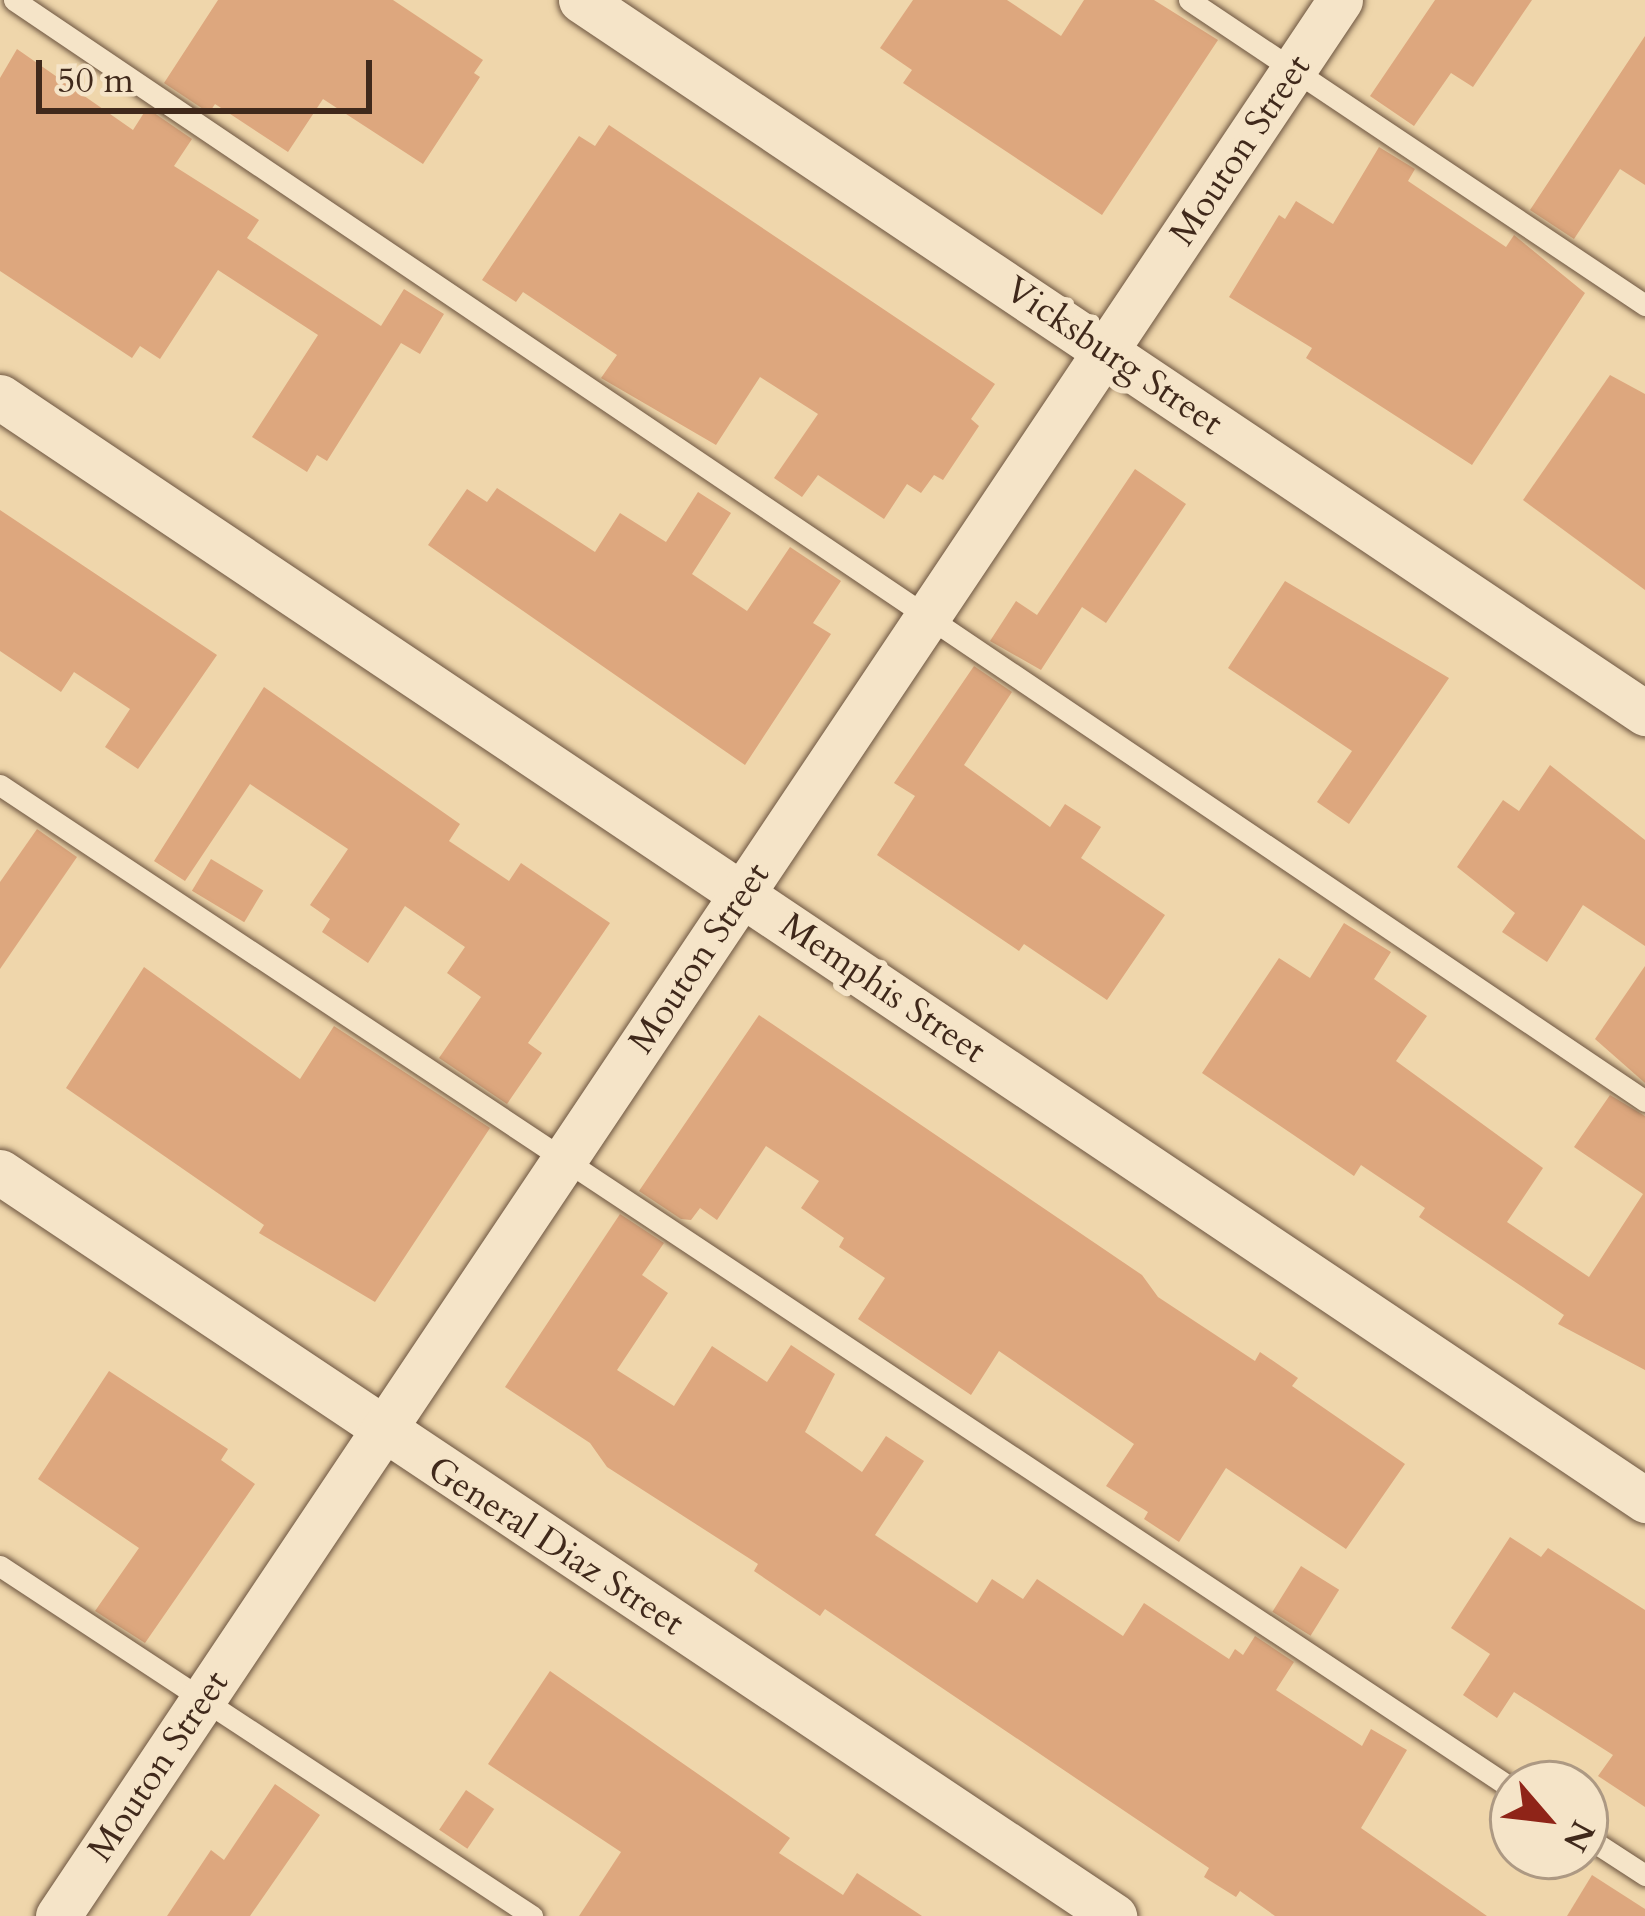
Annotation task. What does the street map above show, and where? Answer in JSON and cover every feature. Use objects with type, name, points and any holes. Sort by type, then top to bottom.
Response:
[{"type":"street","name":"Vicksburg Street","points":[[581,0],[1645,713]]},
{"type":"street","name":"Mouton Street","points":[[58,1916],[1340,0]]},
{"type":"street","name":"Memphis Street","points":[[0,397],[1645,1500]]},
{"type":"street","name":"General Diaz Street","points":[[0,1172],[382,1432],[1114,1916]]},
{"type":"lane","points":[[14,0],[1645,1101]]},
{"type":"lane","points":[[1190,0],[1645,305]]},
{"type":"lane","points":[[0,784],[1489,1774]]},
{"type":"lane","points":[[0,1565],[532,1916]]},
{"type":"lane","points":[[1609,1852],[1645,1875]]},
{"type":"building","points":[[218,0],[393,0],[483,60],[474,73],[480,77],[423,164],[323,99],[288,152],[215,104],[209,113],[164,83]]},
{"type":"building","points":[[913,0],[1007,0],[1061,36],[1084,0],[1154,0],[1218,40],[1102,215],[903,83],[912,70],[880,48]]},
{"type":"building","points":[[1435,0],[1532,0],[1473,87],[1451,73],[1414,126],[1370,96]]},
{"type":"building","points":[[1645,36],[1645,185],[1620,169],[1574,239],[1530,210]]},
{"type":"building","points":[[17,49],[133,130],[147,108],[192,139],[174,166],[259,220],[247,238],[381,326],[404,289],[444,314],[420,354],[401,343],[327,461],[317,455],[307,472],[252,437],[318,335],[218,270],[160,359],[140,346],[132,358],[0,271],[0,78]]},
{"type":"building","points":[[609,125],[995,384],[971,419],[979,426],[943,480],[934,475],[921,493],[907,484],[884,519],[818,475],[802,497],[774,478],[818,414],[760,377],[716,445],[601,378],[617,355],[523,292],[516,302],[482,280],[579,136],[595,146]]},
{"type":"building","points":[[1379,147],[1415,169],[1408,181],[1506,247],[1514,235],[1585,293],[1472,465],[1306,358],[1312,348],[1229,297],[1279,215],[1285,219],[1296,201],[1333,224]]},
{"type":"building","points":[[1610,375],[1645,394],[1645,590],[1523,500]]},
{"type":"building","points":[[1135,469],[1186,504],[1106,623],[1082,607],[1041,670],[990,641],[1016,601],[1037,615]]},
{"type":"building","points":[[497,488],[595,552],[620,513],[666,542],[698,492],[731,513],[692,574],[747,611],[790,547],[841,581],[813,623],[831,634],[745,765],[428,545],[467,489],[487,502]]},
{"type":"building","points":[[0,510],[217,655],[138,769],[105,747],[130,709],[74,672],[61,692],[0,651]]},
{"type":"building","points":[[1285,581],[1449,678],[1349,824],[1317,802],[1352,751],[1228,668]]},
{"type":"building","points":[[974,666],[1012,692],[964,765],[1050,827],[1065,804],[1101,827],[1081,858],[1165,915],[1107,1000],[1024,944],[1019,951],[877,855],[915,796],[894,783]]},
{"type":"building","points":[[264,687],[460,824],[449,841],[509,881],[521,863],[610,923],[528,1043],[542,1053],[507,1104],[439,1058],[481,997],[447,973],[465,947],[405,906],[368,963],[322,932],[330,919],[310,905],[348,849],[250,784],[185,881],[154,861]]},
{"type":"building","points":[[1550,765],[1645,840],[1645,946],[1583,905],[1547,962],[1502,932],[1515,913],[1457,867],[1503,800],[1519,811]]},
{"type":"building","points":[[37,829],[77,857],[0,969],[0,882]]},
{"type":"building","points":[[211,859],[263,890],[244,922],[192,891]]},
{"type":"building","points":[[1344,923],[1391,952],[1374,979],[1427,1016],[1396,1061],[1543,1168],[1507,1222],[1589,1277],[1643,1194],[1574,1147],[1610,1095],[1645,1116],[1645,1370],[1558,1324],[1564,1315],[1419,1217],[1425,1208],[1361,1165],[1354,1176],[1202,1073],[1279,958],[1310,978]]},
{"type":"building","points":[[1645,966],[1645,1083],[1595,1039]]},
{"type":"building","points":[[144,967],[300,1079],[334,1026],[490,1128],[375,1302],[259,1233],[264,1225],[66,1088]]},
{"type":"building","points":[[759,1015],[1142,1275],[1158,1297],[1255,1361],[1260,1352],[1298,1378],[1292,1386],[1405,1464],[1346,1549],[1226,1468],[1179,1542],[1144,1519],[1148,1512],[1106,1486],[1134,1444],[999,1351],[971,1395],[858,1319],[885,1278],[839,1247],[844,1238],[801,1208],[819,1181],[766,1146],[717,1220],[700,1208],[691,1220],[681,1219],[639,1191]]},
{"type":"building","points":[[620,1214],[664,1243],[642,1275],[668,1293],[617,1370],[674,1406],[712,1346],[767,1382],[791,1345],[835,1374],[805,1432],[862,1472],[886,1436],[924,1461],[875,1535],[977,1603],[992,1579],[1023,1599],[1037,1579],[1123,1636],[1144,1603],[1229,1659],[1235,1649],[1243,1655],[1255,1636],[1294,1662],[1276,1690],[1362,1746],[1371,1729],[1407,1750],[1361,1828],[1487,1916],[1275,1916],[1240,1891],[1236,1897],[1204,1877],[1209,1868],[825,1609],[820,1616],[754,1571],[758,1564],[607,1467],[590,1443],[505,1387]]},
{"type":"building","points":[[109,1371],[228,1449],[221,1460],[255,1484],[145,1643],[95,1611],[139,1548],[38,1479]]},
{"type":"building","points":[[1510,1537],[1541,1557],[1548,1548],[1645,1610],[1645,1807],[1609,1783],[1613,1755],[1514,1692],[1497,1718],[1463,1695],[1490,1654],[1451,1628]]},
{"type":"building","points":[[1301,1566],[1339,1590],[1311,1636],[1272,1612]]},
{"type":"building","points":[[550,1671],[790,1838],[779,1853],[843,1895],[857,1873],[922,1916],[579,1916],[621,1852],[488,1764]]},
{"type":"building","points":[[275,1784],[320,1815],[250,1916],[167,1916],[211,1850],[224,1860]]},
{"type":"building","points":[[466,1790],[494,1809],[467,1849],[439,1830]]},
{"type":"building","points":[[1589,1880],[1600,1880],[1645,1909],[1645,1916],[1567,1916]]}]
